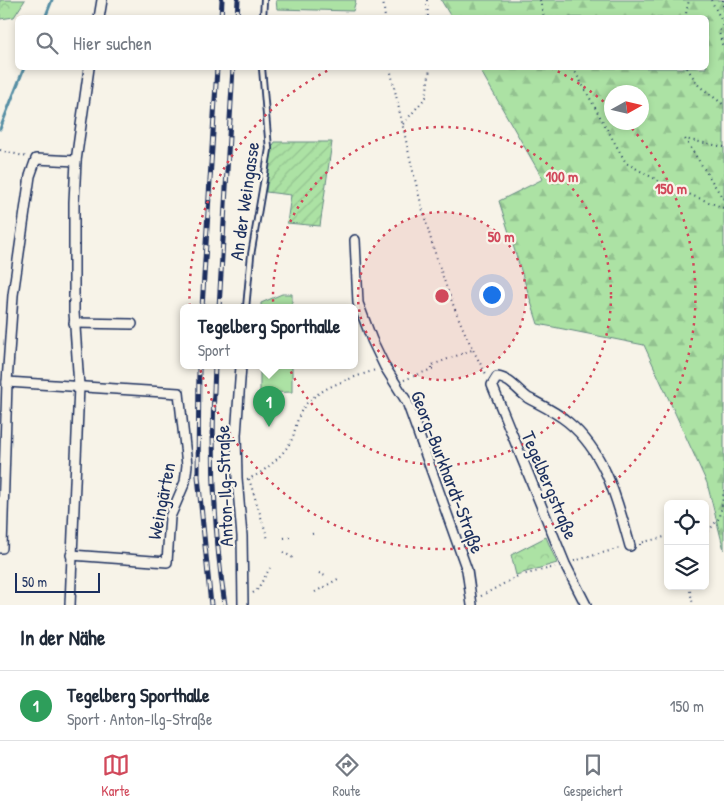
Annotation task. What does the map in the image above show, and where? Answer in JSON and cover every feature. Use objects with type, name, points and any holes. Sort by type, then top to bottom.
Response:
[{"type":"street","points":[[100,15],[102,0]]},
{"type":"street","points":[[70,605],[79,386],[74,323],[74,202],[76,161],[89,70]]},
{"type":"street","points":[[0,548],[2,548],[6,382],[13,294],[30,176],[36,159],[76,161]]},
{"type":"street","name":"Georg-Burkhardt-Straße","points":[[355,240],[358,304],[372,340],[385,367],[407,402],[420,435],[468,570],[472,603]]},
{"type":"street","points":[[74,323],[132,324]]},
{"type":"street","name":"Anton-Ilg-Straße","points":[[241,369],[236,435],[237,478],[242,536],[243,602]]},
{"type":"street","points":[[495,381],[506,378],[521,393],[568,422],[596,451],[616,497],[630,546]]},
{"type":"street","name":"Tegelbergstraße","points":[[495,381],[565,564],[586,605]]},
{"type":"street","points":[[6,382],[79,386]]},
{"type":"street","name":"Weingärten","points":[[71,555],[167,562],[170,517],[185,482],[187,465],[179,393],[79,386]]},
{"type":"lane","points":[[263,15],[264,0]]},
{"type":"lane","name":"An der Weingasse","points":[[246,304],[251,255],[269,149],[262,70]]},
{"type":"path","points":[[383,0],[385,15]]},
{"type":"path","points":[[427,0],[428,15]]},
{"type":"path","points":[[540,0],[543,15]]},
{"type":"path","points":[[686,15],[689,0]]},
{"type":"path","points":[[711,0],[724,24]]},
{"type":"path","points":[[723,0],[724,24],[719,32],[724,46]]},
{"type":"path","points":[[390,70],[424,212],[444,281],[472,350],[495,381]]},
{"type":"path","points":[[403,124],[426,97],[430,70]]},
{"type":"path","points":[[574,70],[626,163],[668,186],[724,208]]},
{"type":"path","points":[[688,70],[699,86],[724,104]]},
{"type":"path","points":[[724,147],[686,139],[724,200]]},
{"type":"path","points":[[0,150],[16,155]]},
{"type":"path","points":[[414,376],[432,369],[432,365],[472,350]]},
{"type":"path","points":[[237,478],[249,479],[268,468],[287,448],[292,439],[296,421],[308,402],[322,391],[385,367]]},
{"type":"path","points":[[249,479],[268,539]]},
{"type":"path","points":[[709,530],[720,517],[724,490]]},
{"type":"path","points":[[312,534],[316,533]]},
{"type":"path","points":[[284,538],[290,537]]},
{"type":"path","points":[[640,547],[640,543],[664,537]]},
{"type":"path","points":[[472,603],[518,576],[620,548],[621,552]]},
{"type":"path","points":[[284,552],[295,558]]},
{"type":"path","points":[[243,602],[257,590],[270,568]]},
{"type":"path","points":[[319,573],[325,576]]},
{"type":"path","points":[[315,592],[338,579]]},
{"type":"path","points":[[690,590],[694,605]]},
{"type":"green space","points":[[0,0],[25,0],[14,17],[0,19]]},
{"type":"green space","points":[[276,0],[356,0],[353,11],[277,9]]},
{"type":"green space","points":[[441,0],[724,0],[724,550],[707,483],[644,345],[538,324],[499,201],[543,179],[480,70],[709,70],[709,15],[450,15]]},
{"type":"green space","points":[[275,142],[332,142],[320,226],[287,223],[291,195],[266,192],[272,147]]},
{"type":"green space","points":[[282,294],[292,294],[292,304],[261,303]]},
{"type":"green space","points":[[260,369],[292,369],[292,392],[260,393]]},
{"type":"green space","points":[[546,537],[557,563],[516,575],[511,555]]},
{"type":"waterway","points":[[46,15],[52,0]]},
{"type":"waterway","points":[[0,129],[23,70]]},
{"type":"railway","points":[[221,15],[222,0]]},
{"type":"railway","points":[[237,15],[238,0]]},
{"type":"railway","points":[[202,304],[217,70]]},
{"type":"railway","points":[[219,304],[233,70]]},
{"type":"railway","points":[[199,369],[198,476],[211,605]]},
{"type":"railway","points":[[215,369],[214,486],[218,546],[225,605]]},
{"type":"place","name":"Tegelberg Sporthalle","points":[[269,427]]}]
